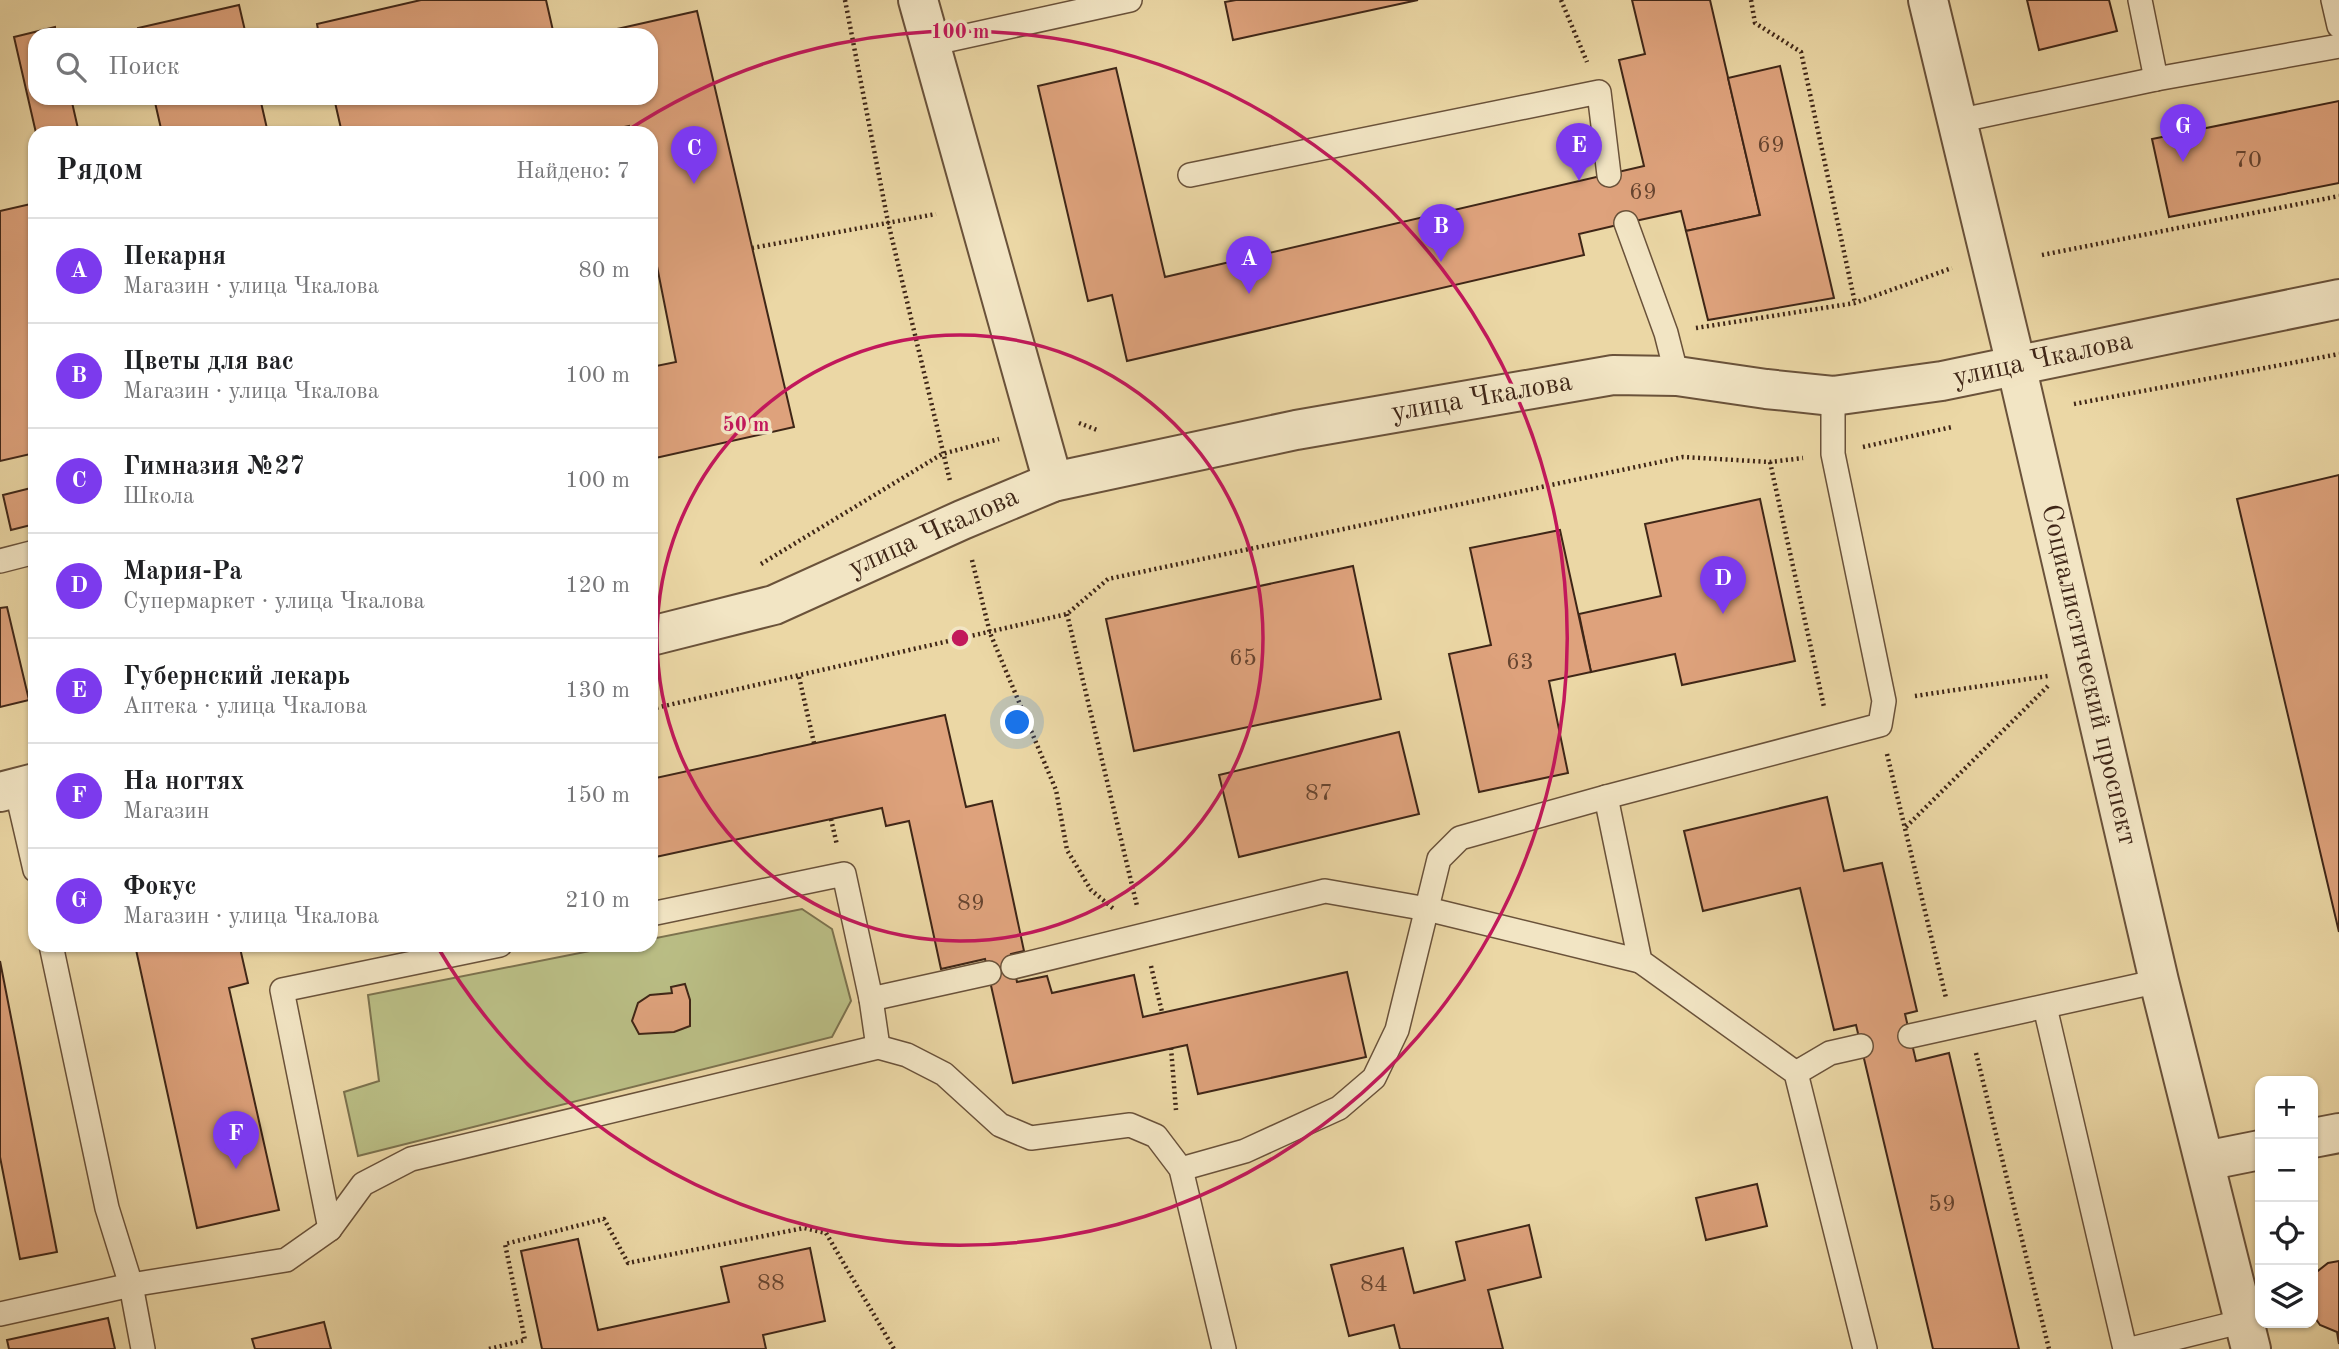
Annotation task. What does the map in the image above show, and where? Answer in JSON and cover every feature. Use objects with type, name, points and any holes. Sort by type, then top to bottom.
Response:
[{"type":"street","points":[[918,0],[1053,482]]},
{"type":"street","name":"Социалистический проспект","points":[[1928,0],[2159,981],[2247,1335]]},
{"type":"street","name":"улица Чкалова","points":[[658,634],[774,605],[1053,482],[1296,430],[1613,375],[1677,376],[1833,396],[1942,381],[2339,299]]},
{"type":"street","points":[[2318,1137],[2339,1133]]},
{"type":"street","points":[[2205,1161],[2255,1151]]},
{"type":"lane","points":[[930,44],[1130,0]]},
{"type":"lane","points":[[2140,0],[2157,79]]},
{"type":"lane","points":[[2333,0],[2339,26]]},
{"type":"lane","points":[[1957,121],[2157,79],[2339,46]]},
{"type":"lane","points":[[1190,175],[1599,92],[1609,174]]},
{"type":"lane","points":[[1626,223],[1666,333],[1677,376]]},
{"type":"lane","points":[[1181,1169],[1244,1151],[1339,1108],[1374,1078],[1396,1030],[1439,859],[1460,838],[1880,726],[1884,701],[1833,454],[1833,396]]},
{"type":"lane","points":[[0,561],[28,554]]},
{"type":"lane","points":[[17,788],[28,838]]},
{"type":"lane","points":[[1606,797],[1640,961]]},
{"type":"lane","points":[[658,913],[844,874],[871,999],[878,1046]]},
{"type":"lane","points":[[1013,967],[1325,891],[1427,909],[1640,961],[1796,1073],[1865,1349]]},
{"type":"lane","points":[[52,952],[107,1208],[131,1285],[143,1349]]},
{"type":"lane","points":[[330,1229],[282,990],[466,952]]},
{"type":"lane","points":[[871,999],[989,973]]},
{"type":"lane","points":[[1910,1036],[2159,981]]},
{"type":"lane","points":[[2045,1007],[2125,1349]]},
{"type":"lane","points":[[0,1314],[131,1285],[286,1260],[330,1229],[363,1184],[411,1159],[878,1046],[908,1055],[944,1074],[1000,1125],[1031,1138],[1130,1125],[1156,1136],[1181,1169],[1224,1349]]},
{"type":"lane","points":[[1796,1073],[1830,1053],[1861,1046]]},
{"type":"lane","points":[[2131,1349],[2247,1335]]},
{"type":"path","points":[[845,0],[888,222],[942,454],[962,520],[990,633],[1056,790],[1068,850],[1091,890],[1143,934]]},
{"type":"path","points":[[1561,0],[1599,92]]},
{"type":"path","points":[[1751,0],[1755,23],[1801,52],[1854,303]]},
{"type":"path","points":[[2042,255],[2339,196]]},
{"type":"path","points":[[752,248],[888,222],[975,209]]},
{"type":"path","points":[[2074,404],[2339,354]]},
{"type":"path","points":[[658,707],[1068,614],[1108,579],[1683,457],[1770,462],[1833,454],[1952,427]]},
{"type":"path","points":[[1770,462],[1826,714],[1880,726],[1953,1027],[1976,1053],[2049,1349]]},
{"type":"path","points":[[1068,614],[1109,789]]},
{"type":"path","points":[[1884,701],[2059,675]]},
{"type":"path","points":[[799,677],[814,744]]},
{"type":"path","points":[[1905,827],[2050,684]]},
{"type":"path","points":[[489,1349],[525,1340],[506,1244],[604,1219],[628,1263],[804,1228],[826,1233],[894,1349]]},
{"type":"green space","points":[[802,909],[832,929],[851,1001],[832,1037],[358,1156],[344,1092],[379,1081],[368,995],[585,952],[658,952],[658,938]]},
{"type":"building","points":[[421,0],[546,0],[552,28],[318,28],[317,24]]},
{"type":"building","points":[[1418,0],[1233,40],[1225,2]]},
{"type":"building","points":[[1632,0],[1710,0],[1760,215],[1686,231],[1681,211],[1626,223],[1579,234],[1584,255],[1127,361],[1112,295],[1088,301],[1038,86],[1116,68],[1165,277],[1644,166],[1619,60],[1645,54]]},
{"type":"building","points":[[2027,0],[2109,0],[2117,31],[2039,50]]},
{"type":"building","points":[[239,5],[244,28],[138,28]]},
{"type":"building","points":[[697,11],[794,427],[658,457],[658,366],[676,362],[658,271],[658,126],[340,126],[336,105],[658,105],[658,28],[621,28]]},
{"type":"building","points":[[28,34],[28,98],[14,37]]},
{"type":"building","points":[[1780,66],[1834,298],[1708,320],[1686,231],[1760,215],[1728,78]]},
{"type":"building","points":[[2339,101],[2339,183],[2169,217],[2152,139]]},
{"type":"building","points":[[30,105],[73,105],[77,126],[34,126]]},
{"type":"building","points":[[156,105],[262,105],[266,126],[160,126]]},
{"type":"building","points":[[28,205],[28,455],[0,461],[0,211]]},
{"type":"building","points":[[2339,475],[2339,932],[2237,499]]},
{"type":"building","points":[[28,489],[28,526],[11,530],[3,495]]},
{"type":"building","points":[[1760,499],[1795,661],[1682,685],[1675,654],[1591,672],[1579,614],[1661,596],[1645,524]]},
{"type":"building","points":[[1560,530],[1591,672],[1549,681],[1568,773],[1479,792],[1449,654],[1491,645],[1470,548]]},
{"type":"building","points":[[1353,566],[1381,699],[1134,751],[1106,619]]},
{"type":"building","points":[[7,607],[28,700],[0,707],[0,608]]},
{"type":"building","points":[[945,715],[966,807],[992,801],[1024,951],[1011,954],[1017,982],[1047,976],[1052,993],[1134,975],[1143,1017],[1347,972],[1366,1057],[1198,1094],[1187,1045],[1013,1083],[985,959],[941,969],[909,821],[886,826],[882,808],[658,856],[658,777]]},
{"type":"building","points":[[1399,732],[1419,814],[1239,857],[1219,775]]},
{"type":"building","points":[[1827,797],[1844,871],[1882,863],[1917,1011],[1905,1014],[1916,1061],[1949,1053],[2019,1349],[1933,1349],[1856,1025],[1834,1030],[1800,888],[1703,911],[1684,831]]},
{"type":"building","points":[[137,952],[241,952],[248,983],[229,988],[279,1210],[197,1228]]},
{"type":"building","points":[[0,961],[57,1252],[20,1259],[0,1157]]},
{"type":"building","points":[[685,984],[690,1000],[690,1026],[674,1032],[639,1034],[632,1021],[638,1003],[650,995],[672,993],[671,987]]},
{"type":"building","points":[[1757,1184],[1767,1226],[1706,1240],[1696,1198]]},
{"type":"building","points":[[1529,1225],[1541,1277],[1488,1290],[1503,1349],[1400,1349],[1394,1325],[1349,1336],[1331,1265],[1403,1248],[1414,1293],[1465,1280],[1456,1242]]},
{"type":"building","points":[[578,1239],[598,1330],[729,1302],[721,1267],[810,1248],[825,1321],[763,1335],[766,1349],[542,1349],[521,1251]]},
{"type":"building","points":[[2339,1261],[2339,1344],[2337,1332],[2318,1322],[2318,1271],[2328,1263]]},
{"type":"building","points":[[108,1318],[115,1349],[9,1349],[7,1340]]},
{"type":"building","points":[[324,1322],[331,1349],[255,1349],[252,1339]]},
{"type":"place","name":"Фокус","points":[[2183,162]]},
{"type":"place","name":"Губернский лекарь","points":[[1579,181]]},
{"type":"place","name":"Гимназия №27","points":[[694,184]]},
{"type":"place","name":"Цветы для вас","points":[[1441,262]]},
{"type":"place","name":"Пекарня","points":[[1249,294]]},
{"type":"place","name":"Мария-Ра","points":[[1723,614]]},
{"type":"place","name":"На ногтях","points":[[236,1169]]}]
